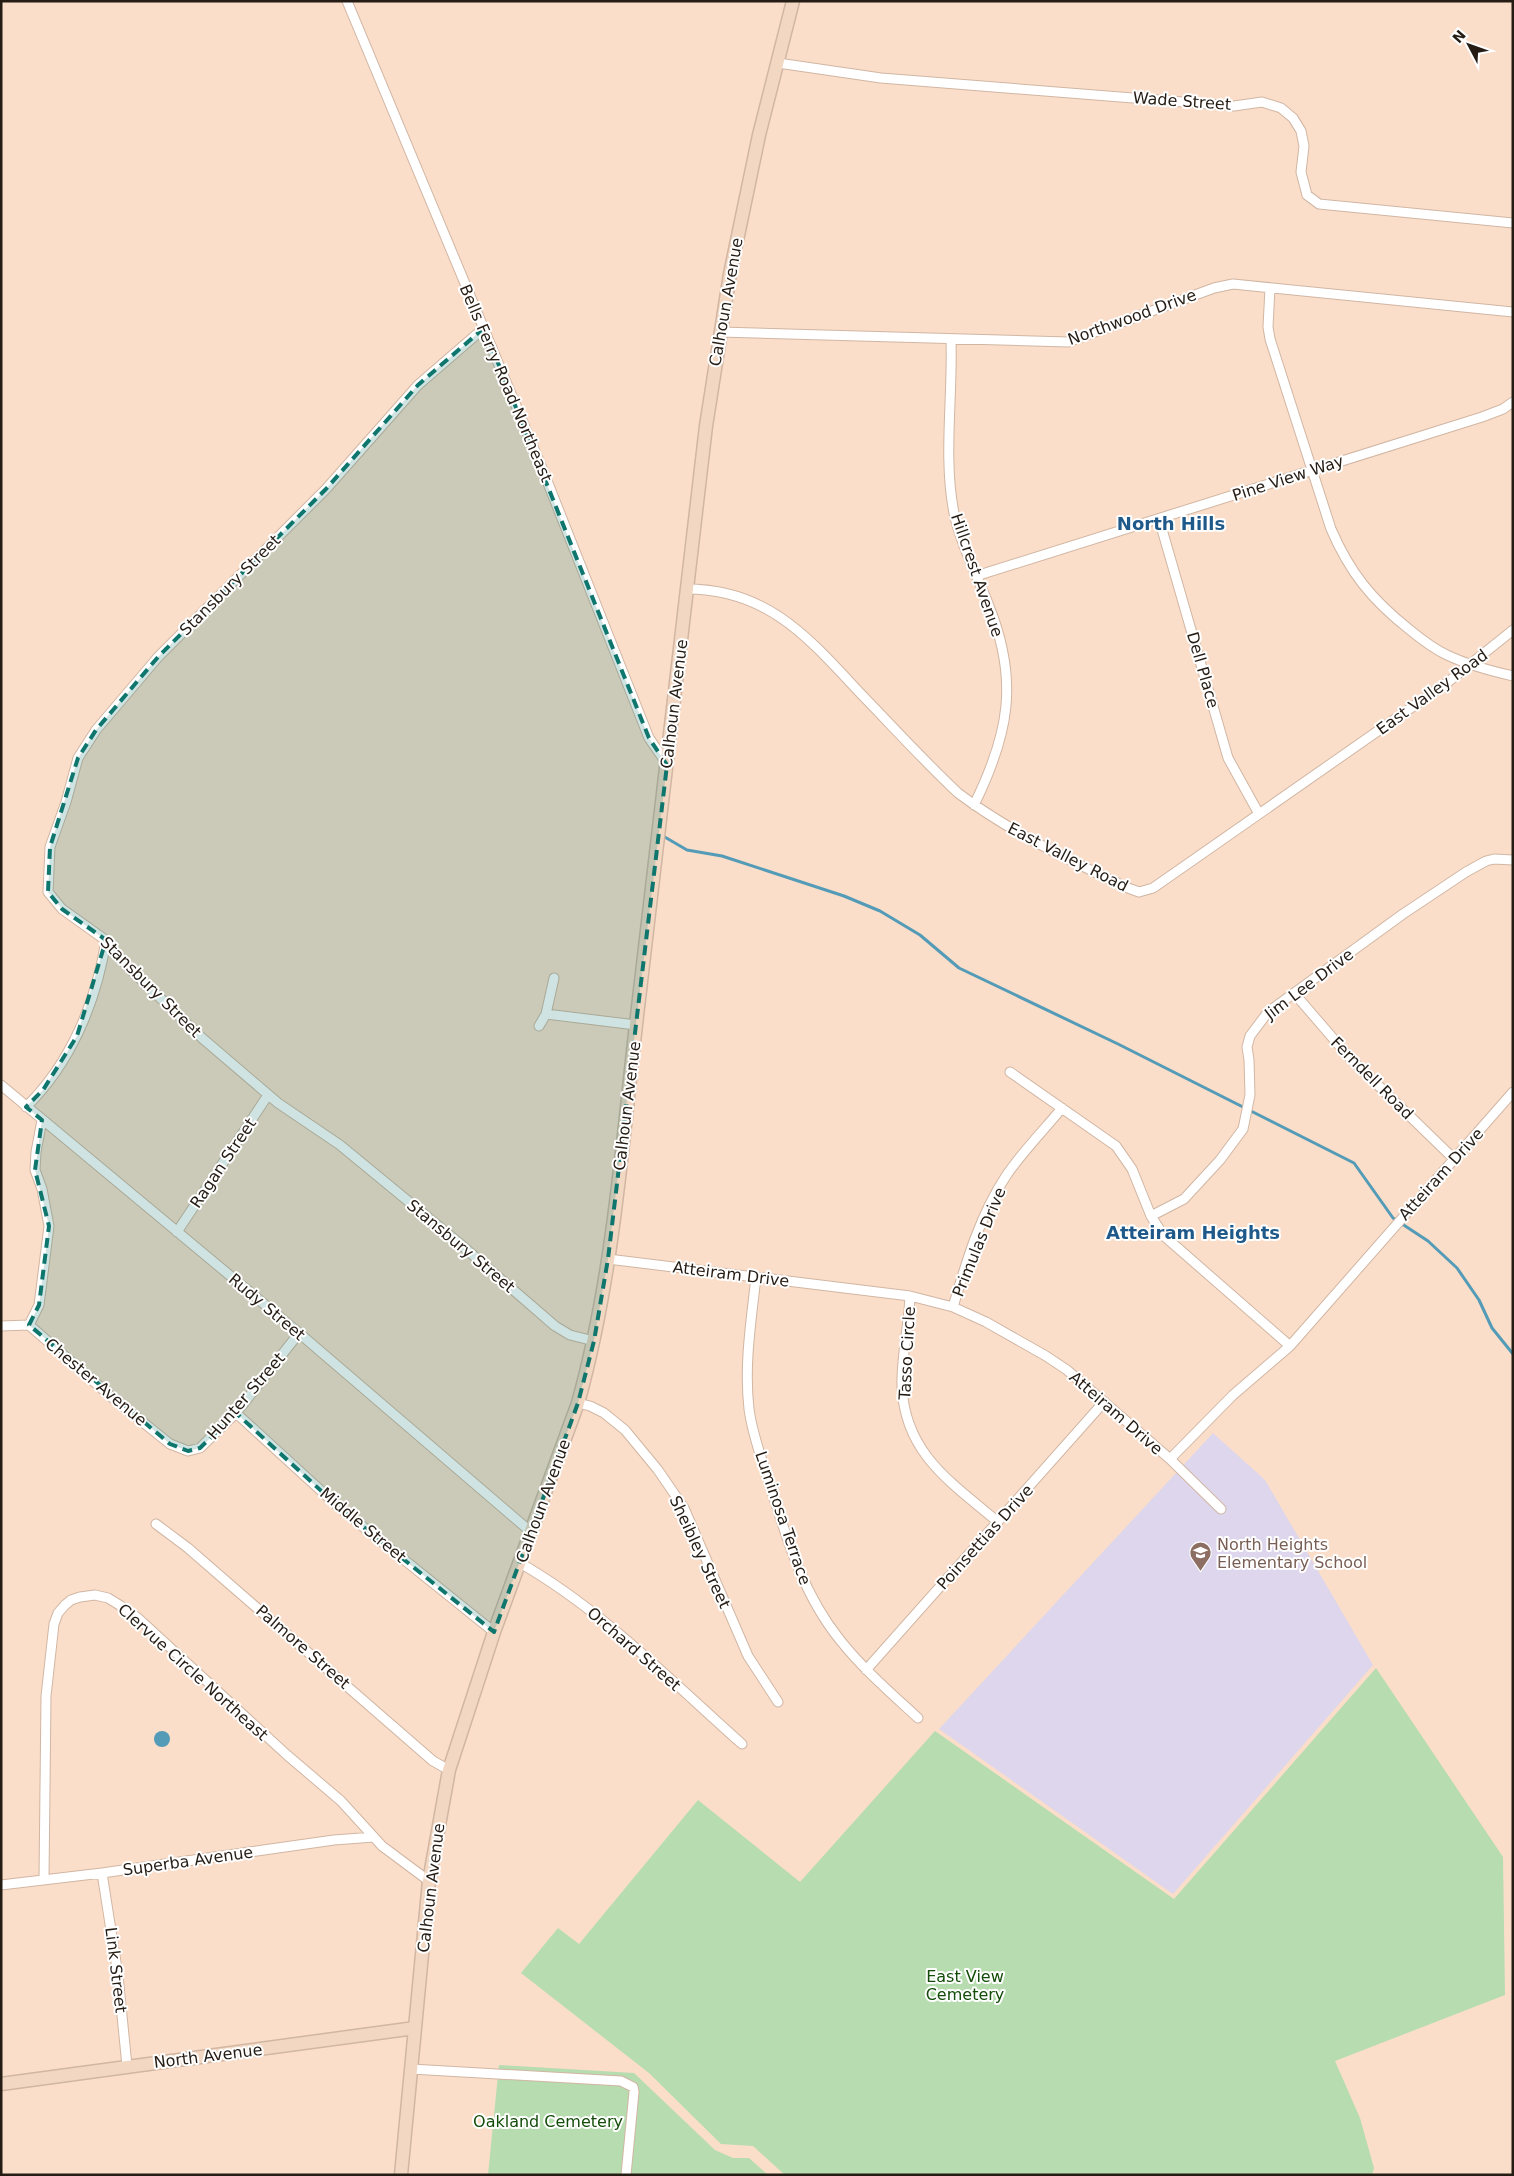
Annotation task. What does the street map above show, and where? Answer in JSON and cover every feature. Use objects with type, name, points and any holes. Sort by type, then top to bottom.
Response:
[{"type":"street","name":"Bells Ferry Road Northeast","points":[[347,1],[546,477],[649,738],[667,765]]},
{"type":"street","name":"Calhoun Avenue","points":[[401,2175],[429,1881],[449,1770],[494,1632],[578,1403],[594,1341],[608,1259],[687,589],[720,332],[754,161],[794,1]]},
{"type":"street","name":"Wade Street","points":[[778,63],[881,78],[1234,106],[1262,102],[1281,108],[1293,118],[1301,131],[1304,146],[1301,172],[1307,195],[1319,204],[1513,223]]},
{"type":"street","name":"Northwood Drive","points":[[720,332],[1068,342],[1224,284],[1513,312]]},
{"type":"street","points":[[1270,288],[1268,327],[1270,339],[1331,529],[1343,556],[1360,583],[1382,607],[1425,642],[1448,655],[1471,664],[1513,676]]},
{"type":"street","name":"Stansbury Street","points":[[484,328],[418,385],[326,489],[158,657],[96,730],[78,758],[66,802],[50,847],[48,892],[62,909],[106,941],[130,969],[195,1031],[268,1095],[340,1146],[459,1243],[556,1326],[570,1335],[594,1341]]},
{"type":"street","name":"Hillcrest Avenue","points":[[951,340],[950,489],[955,515],[976,576],[998,631],[1006,675],[1004,725],[998,749],[974,805]]},
{"type":"street","name":"Pine View Way","points":[[976,576],[1159,520],[1482,416],[1503,409],[1513,402]]},
{"type":"street","name":"Dell Place","points":[[1159,520],[1228,758],[1259,814]]},
{"type":"street","name":"East Valley Road","points":[[687,589],[702,589],[744,599],[758,604],[797,628],[937,774],[986,815],[1055,852],[1139,892],[1146,892],[1153,888],[1259,814],[1471,664],[1513,630]]},
{"type":"street","name":"Jim Lee Drive","points":[[1151,1216],[1184,1199],[1230,1148],[1242,1129],[1250,1094],[1247,1047],[1250,1036],[1268,1012],[1403,914],[1466,872],[1486,861],[1494,859],[1513,860]]},
{"type":"street","points":[[26,1107],[43,1090],[77,1036],[91,1000],[103,960],[106,941]]},
{"type":"street","points":[[539,1026],[546,1014],[554,978]]},
{"type":"street","name":"Ferndell Road","points":[[1294,993],[1350,1058],[1454,1158]]},
{"type":"street","points":[[546,1014],[636,1025]]},
{"type":"street","points":[[1010,1072],[1116,1146],[1132,1168],[1151,1216],[1174,1246],[1290,1346]]},
{"type":"street","name":"Rudy Street","points":[[1,1085],[299,1333],[531,1532]]},
{"type":"street","name":"Atteiram Drive","points":[[608,1259],[910,1296],[953,1308],[986,1322],[1067,1370],[1170,1459],[1233,1395],[1290,1346],[1513,1092]]},
{"type":"street","name":"Ragan Street","points":[[177,1232],[268,1095]]},
{"type":"street","name":"Primulas Drive","points":[[953,1308],[964,1270],[996,1193],[1006,1175],[1062,1108]]},
{"type":"street","points":[[1,1326],[29,1325],[39,1305],[49,1226],[42,1189],[35,1170],[36,1152],[42,1120]]},
{"type":"street","name":"Luminosa Terrace","points":[[756,1277],[747,1358],[749,1411],[795,1563],[808,1592],[839,1639],[866,1670],[918,1718]]},
{"type":"street","name":"Tasso Circle","points":[[910,1296],[902,1386],[904,1409],[910,1427],[929,1461],[998,1522]]},
{"type":"street","name":"Chester Avenue","points":[[29,1325],[114,1399],[170,1444],[188,1451]]},
{"type":"street","name":"Hunter Street","points":[[188,1451],[200,1448],[236,1414],[299,1333]]},
{"type":"street","name":"Sheibley Street","points":[[578,1403],[590,1406],[604,1413],[625,1430],[658,1470],[684,1508],[748,1656],[778,1702]]},
{"type":"street","name":"Poinsettias Drive","points":[[866,1670],[1103,1403]]},
{"type":"street","name":"Middle Street","points":[[236,1414],[341,1509],[494,1632]]},
{"type":"street","points":[[1170,1459],[1221,1509]]},
{"type":"street","name":"Palmore Street","points":[[156,1524],[223,1578],[433,1761],[449,1770]]},
{"type":"street","name":"Orchard Street","points":[[520,1562],[565,1590],[603,1621],[742,1744]]},
{"type":"street","name":"Clervue Circle Northeast","points":[[44,1879],[46,1696],[51,1646],[58,1613],[71,1600],[95,1595],[108,1598],[139,1619],[286,1755],[341,1802],[374,1838],[429,1881]]},
{"type":"street","name":"Superba Avenue","points":[[1,1885],[102,1873],[334,1840],[374,1838]]},
{"type":"street","name":"Link Street","points":[[102,1873],[118,1975],[127,2066]]},
{"type":"street","name":"North Avenue","points":[[1,2084],[415,2028]]},
{"type":"street","points":[[411,2069],[621,2081],[633,2087],[634,2092],[626,2175]]},
{"type":"highlighted area","points":[[484,328],[649,738],[667,765],[608,1259],[594,1341],[578,1403],[494,1632],[341,1509],[236,1413],[200,1448],[188,1451],[170,1444],[29,1325],[39,1305],[49,1226],[35,1170],[42,1120],[26,1107],[43,1090],[77,1036],[106,940],[62,909],[48,892],[50,847],[78,758],[96,730],[158,657],[326,489],[418,385]]},
{"type":"shaded area","name":"North Heights Elementary School","points":[[1213,1433],[1265,1480],[1373,1665],[1173,1894],[939,1729]]},
{"type":"green space","name":"East View Cemetery","points":[[1376,1668],[1503,1857],[1505,1995],[1335,2061],[1360,2118],[1374,2168],[1372,2175],[785,2175],[753,2146],[721,2144],[649,2073],[521,1973],[558,1928],[579,1944],[698,1800],[800,1882],[935,1731],[1174,1899]]},
{"type":"green space","name":"Oakland Cemetery","points":[[499,2065],[634,2073],[715,2150],[733,2158],[749,2158],[768,2175],[488,2175]]},
{"type":"water","points":[[159,1731],[165,1731],[170,1736],[168,1745],[159,1747],[154,1742],[154,1736]]},
{"type":"waterway","points":[[663,836],[687,850],[722,856],[844,896],[880,911],[920,935],[959,968],[1118,1044],[1354,1163],[1393,1218],[1428,1241],[1457,1268],[1479,1300],[1492,1328],[1513,1354]]},
{"type":"place","name":"North Heights Elementary School","points":[[1201,1572]]},
{"type":"district","name":"North Hills","points":[[1171,523]]},
{"type":"district","name":"Atteiram Heights","points":[[1193,1232]]}]
